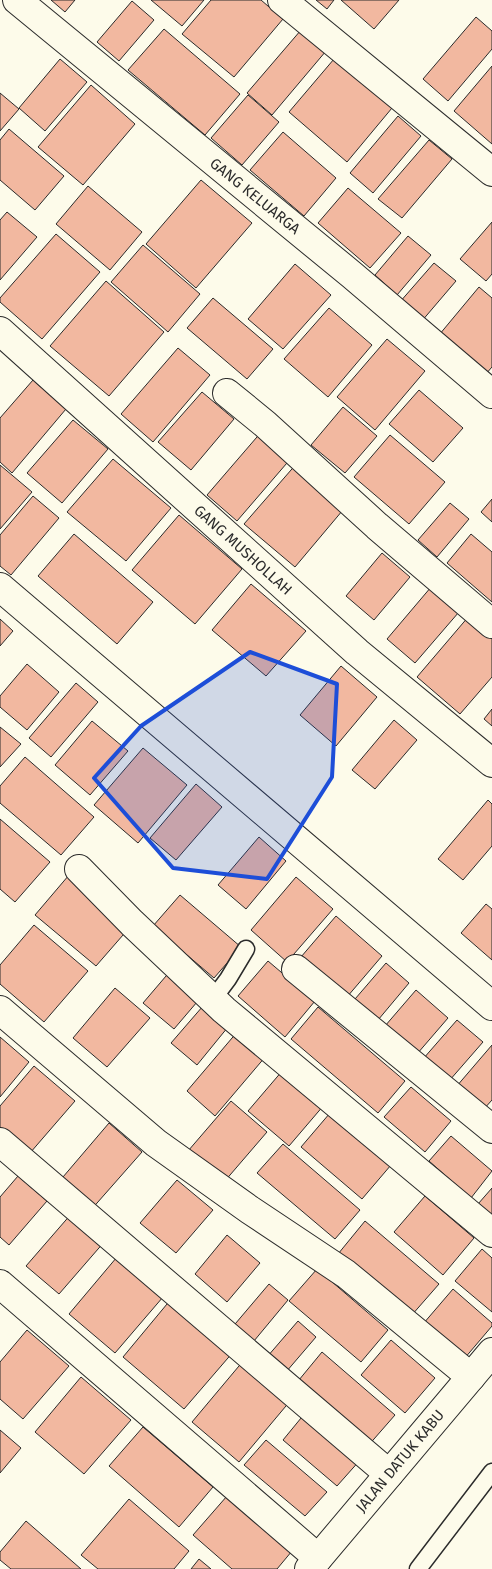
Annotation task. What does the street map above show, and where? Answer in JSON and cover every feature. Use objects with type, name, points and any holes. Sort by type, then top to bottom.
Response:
[{"type":"street","name":"GANG KELUARGA","points":[[17,0],[352,275],[492,394]]},
{"type":"street","points":[[282,0],[492,172]]},
{"type":"street","name":"GANG MUSHOLLAH","points":[[0,331],[357,652],[492,764]]},
{"type":"street","points":[[227,393],[265,424],[377,526],[492,624]]},
{"type":"street","points":[[0,587],[492,1006]]},
{"type":"street","points":[[79,869],[132,923],[213,999],[492,1233]]},
{"type":"street","points":[[296,969],[492,1129]]},
{"type":"street","points":[[0,1010],[156,1143],[250,1210],[346,1274],[471,1377]]},
{"type":"street","points":[[0,1142],[388,1474]]},
{"type":"street","points":[[0,1284],[314,1564]]},
{"type":"street","name":"JALAN DATUK KABU","points":[[314,1564],[388,1474],[491,1355]]},
{"type":"lane","points":[[213,999],[246,949]]},
{"type":"lane","points":[[418,1569],[492,1472]]},
{"type":"highlighted area","points":[[250,652],[337,684],[332,777],[267,879],[173,868],[94,778],[141,726]]},
{"type":"building","points":[[51,0],[75,0],[65,12]]},
{"type":"building","points":[[151,0],[204,0],[182,26]]},
{"type":"building","points":[[211,0],[261,0],[283,19],[234,77],[182,34]]},
{"type":"building","points":[[316,0],[334,0],[327,9]]},
{"type":"building","points":[[341,0],[399,0],[374,29]]},
{"type":"building","points":[[132,1],[154,20],[119,61],[97,42]]},
{"type":"building","points":[[476,17],[492,31],[492,49],[448,101],[423,79]]},
{"type":"building","points":[[164,29],[240,94],[205,135],[128,70]]},
{"type":"building","points":[[301,30],[326,51],[272,115],[247,93]]},
{"type":"building","points":[[60,59],[87,82],[45,131],[19,108]]},
{"type":"building","points":[[334,59],[392,108],[347,162],[289,112]]},
{"type":"building","points":[[492,66],[492,144],[454,111]]},
{"type":"building","points":[[91,85],[135,124],[83,185],[38,147]]},
{"type":"building","points":[[0,93],[19,109],[0,131]]},
{"type":"building","points":[[248,95],[279,122],[242,165],[211,138]]},
{"type":"building","points":[[398,116],[421,136],[373,193],[350,173]]},
{"type":"building","points":[[9,129],[64,176],[35,210],[0,180],[0,140]]},
{"type":"building","points":[[283,132],[336,178],[304,216],[250,170]]},
{"type":"building","points":[[429,140],[452,159],[402,218],[378,199]]},
{"type":"building","points":[[201,180],[252,223],[196,288],[146,244]]},
{"type":"building","points":[[88,186],[142,232],[110,270],[56,224]]},
{"type":"building","points":[[348,188],[401,233],[370,268],[318,223]]},
{"type":"building","points":[[7,212],[37,237],[0,280],[0,220]]},
{"type":"building","points":[[492,222],[492,274],[486,281],[460,259]]},
{"type":"building","points":[[56,234],[100,272],[42,339],[0,302],[0,298]]},
{"type":"building","points":[[408,236],[431,255],[397,295],[375,275]]},
{"type":"building","points":[[143,245],[200,294],[168,332],[111,282]]},
{"type":"building","points":[[434,263],[456,281],[421,322],[399,303]]},
{"type":"building","points":[[295,264],[331,295],[283,349],[248,319]]},
{"type":"building","points":[[106,281],[164,332],[109,396],[50,346]]},
{"type":"building","points":[[479,287],[492,298],[492,367],[485,375],[439,335]]},
{"type":"building","points":[[213,298],[273,349],[247,379],[187,328]]},
{"type":"building","points":[[329,308],[372,345],[328,397],[284,359]]},
{"type":"building","points":[[387,339],[425,371],[375,430],[337,397]]},
{"type":"building","points":[[178,348],[210,375],[153,442],[121,414]]},
{"type":"building","points":[[33,380],[66,409],[12,473],[0,462],[0,418]]},
{"type":"building","points":[[419,390],[463,428],[433,462],[389,424]]},
{"type":"building","points":[[202,392],[234,419],[191,470],[158,442]]},
{"type":"building","points":[[343,407],[377,436],[345,473],[311,445]]},
{"type":"building","points":[[73,420],[108,449],[62,503],[27,473]]},
{"type":"building","points":[[263,430],[293,456],[237,521],[207,495]]},
{"type":"building","points":[[390,435],[445,482],[409,524],[354,477]]},
{"type":"building","points":[[113,459],[171,508],[126,561],[67,512]]},
{"type":"building","points":[[298,462],[348,504],[295,567],[244,524]]},
{"type":"building","points":[[0,465],[32,492],[0,529]]},
{"type":"building","points":[[33,496],[59,518],[11,575],[0,566],[0,535]]},
{"type":"building","points":[[492,499],[492,522],[481,512]]},
{"type":"building","points":[[450,503],[469,519],[437,557],[418,540]]},
{"type":"building","points":[[179,515],[242,569],[195,624],[132,570]]},
{"type":"building","points":[[74,534],[153,602],[117,644],[38,576]]},
{"type":"building","points":[[471,534],[492,552],[492,602],[447,563]]},
{"type":"building","points":[[382,553],[410,577],[374,620],[346,596]]},
{"type":"building","points":[[437,580],[465,605],[415,663],[387,639]]},
{"type":"building","points":[[251,584],[306,631],[266,676],[212,630]]},
{"type":"building","points":[[469,616],[492,635],[492,677],[460,714],[417,677]]},
{"type":"building","points":[[0,619],[13,631],[0,646]]},
{"type":"building","points":[[27,664],[59,692],[27,730],[0,707],[0,696]]},
{"type":"building","points":[[341,666],[377,697],[336,746],[300,715]]},
{"type":"building","points":[[76,683],[98,702],[51,757],[29,738]]},
{"type":"building","points":[[492,709],[492,726],[484,719]]},
{"type":"building","points":[[394,720],[417,740],[375,789],[352,770]]},
{"type":"building","points":[[92,721],[128,751],[90,795],[55,765]]},
{"type":"building","points":[[0,727],[21,744],[0,767]]},
{"type":"building","points":[[143,748],[187,785],[138,843],[94,805]]},
{"type":"building","points":[[25,757],[94,817],[61,855],[0,803],[0,786]]},
{"type":"building","points":[[196,784],[222,807],[176,860],[150,838]]},
{"type":"building","points":[[488,800],[492,804],[492,846],[463,880],[438,859]]},
{"type":"building","points":[[0,819],[50,862],[15,902],[0,889]]},
{"type":"building","points":[[259,837],[286,861],[246,909],[218,885]]},
{"type":"building","points":[[69,875],[130,927],[96,966],[35,915]]},
{"type":"building","points":[[296,877],[333,909],[287,962],[251,930]]},
{"type":"building","points":[[180,895],[241,947],[214,978],[153,926]]},
{"type":"building","points":[[486,904],[492,909],[492,960],[461,933]]},
{"type":"building","points":[[336,916],[382,956],[341,1004],[295,964]]},
{"type":"building","points":[[34,925],[88,971],[44,1022],[0,984],[0,965]]},
{"type":"building","points":[[268,961],[315,1001],[285,1037],[238,996]]},
{"type":"building","points":[[386,963],[409,983],[373,1026],[349,1006]]},
{"type":"building","points":[[172,969],[203,995],[174,1029],[143,1003]]},
{"type":"building","points":[[115,988],[150,1018],[107,1067],[73,1038]]},
{"type":"building","points":[[416,990],[448,1018],[417,1054],[385,1026]]},
{"type":"building","points":[[203,1006],[228,1027],[197,1065],[171,1043]]},
{"type":"building","points":[[318,1007],[405,1081],[378,1113],[291,1039]]},
{"type":"building","points":[[457,1020],[483,1042],[449,1081],[423,1059]]},
{"type":"building","points":[[238,1031],[266,1056],[215,1116],[187,1091]]},
{"type":"building","points":[[0,1037],[29,1062],[0,1097]]},
{"type":"building","points":[[492,1045],[492,1100],[483,1110],[456,1087]]},
{"type":"building","points":[[34,1066],[75,1101],[30,1153],[0,1127],[0,1106]]},
{"type":"building","points":[[283,1070],[324,1105],[289,1146],[248,1111]]},
{"type":"building","points":[[411,1087],[451,1121],[425,1152],[384,1117]]},
{"type":"building","points":[[231,1101],[267,1132],[224,1182],[188,1151]]},
{"type":"building","points":[[330,1113],[391,1165],[362,1199],[301,1147]]},
{"type":"building","points":[[109,1123],[142,1152],[90,1211],[57,1184]]},
{"type":"building","points":[[451,1136],[492,1171],[471,1198],[429,1161]]},
{"type":"building","points":[[283,1144],[360,1210],[335,1239],[257,1173]]},
{"type":"building","points":[[18,1176],[47,1201],[9,1245],[0,1237],[0,1197]]},
{"type":"building","points":[[177,1180],[213,1210],[176,1253],[140,1223]]},
{"type":"building","points":[[492,1188],[492,1229],[471,1212]]},
{"type":"building","points":[[425,1196],[474,1238],[443,1275],[394,1232]]},
{"type":"building","points":[[72,1213],[105,1241],[59,1294],[26,1266]]},
{"type":"building","points":[[365,1221],[439,1284],[411,1316],[338,1254]]},
{"type":"building","points":[[227,1235],[260,1263],[227,1302],[195,1274]]},
{"type":"building","points":[[482,1249],[492,1258],[492,1312],[455,1281]]},
{"type":"building","points":[[117,1257],[163,1297],[115,1353],[69,1314]]},
{"type":"building","points":[[317,1269],[388,1330],[361,1362],[289,1301]]},
{"type":"building","points":[[269,1284],[288,1300],[249,1347],[230,1330]]},
{"type":"building","points":[[453,1289],[492,1323],[492,1326],[464,1359],[423,1324]]},
{"type":"building","points":[[172,1298],[234,1351],[184,1409],[123,1357]]},
{"type":"building","points":[[298,1321],[316,1337],[286,1372],[267,1357]]},
{"type":"building","points":[[27,1330],[69,1366],[23,1419],[0,1399],[0,1362]]},
{"type":"building","points":[[391,1340],[435,1378],[405,1413],[361,1375]]},
{"type":"building","points":[[322,1352],[395,1415],[367,1447],[294,1386]]},
{"type":"building","points":[[244,1360],[291,1400],[239,1462],[192,1422]]},
{"type":"building","points":[[81,1377],[131,1420],[84,1474],[35,1432]]},
{"type":"building","points":[[306,1412],[361,1459],[337,1486],[283,1440]]},
{"type":"building","points":[[143,1427],[213,1487],[179,1527],[109,1466]]},
{"type":"building","points":[[0,1430],[21,1448],[0,1473]]},
{"type":"building","points":[[266,1440],[327,1492],[305,1516],[244,1465]]},
{"type":"building","points":[[227,1496],[292,1551],[277,1569],[232,1569],[193,1535]]},
{"type":"building","points":[[129,1499],[189,1551],[174,1569],[98,1569],[81,1555]]},
{"type":"building","points":[[26,1521],[81,1569],[11,1569],[0,1560],[0,1552]]},
{"type":"building","points":[[199,1559],[211,1569],[191,1569]]}]
